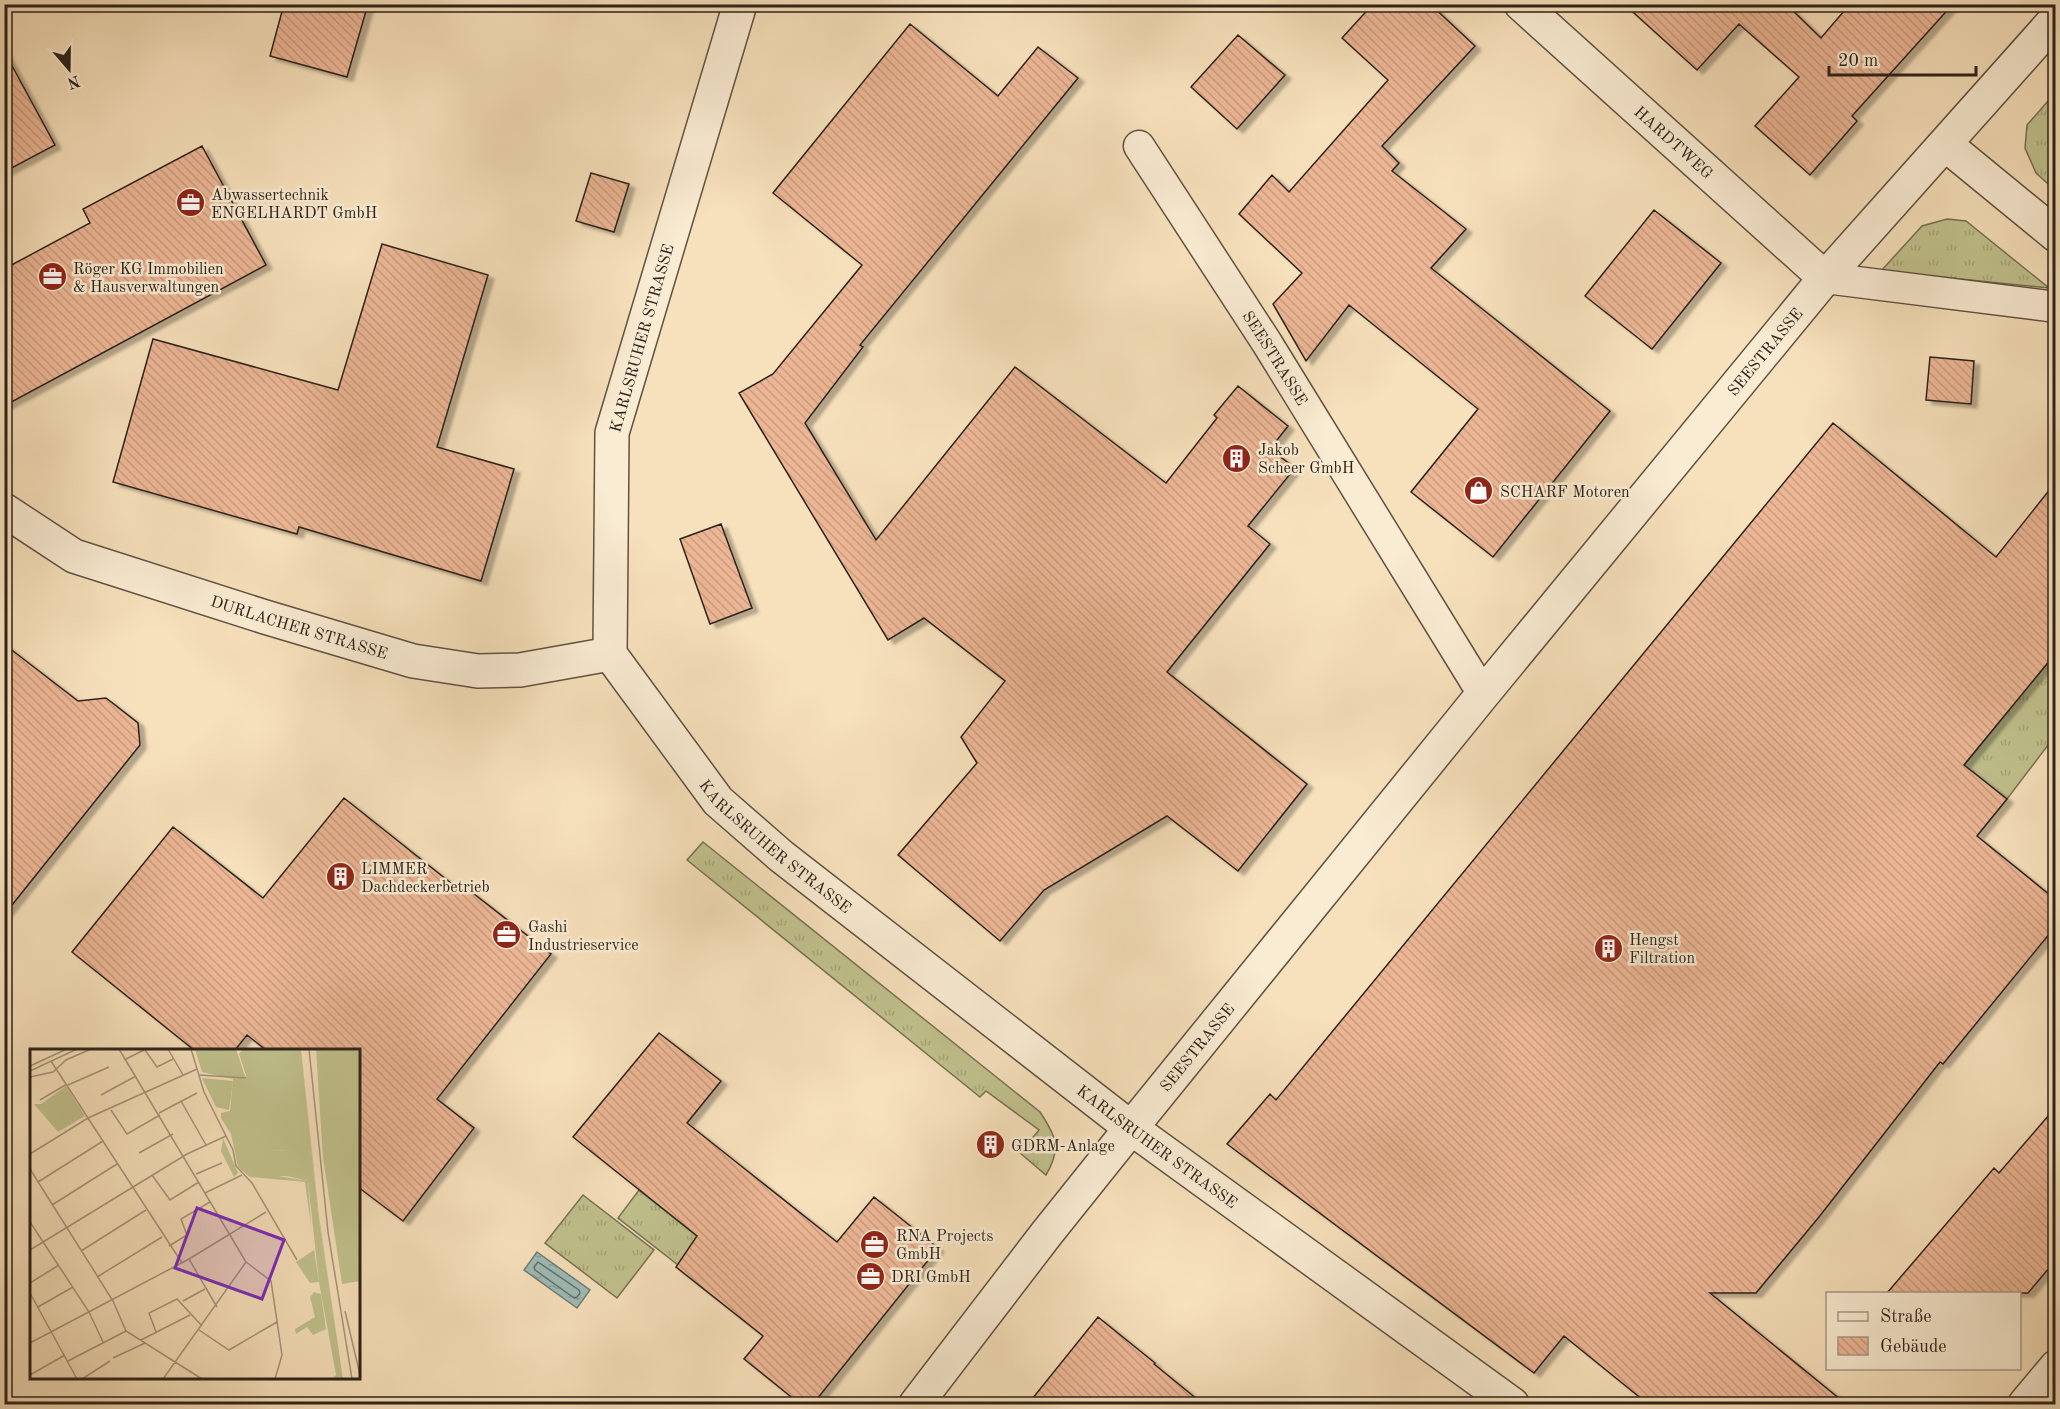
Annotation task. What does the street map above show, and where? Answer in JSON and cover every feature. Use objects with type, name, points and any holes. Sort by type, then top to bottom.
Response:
[{"type":"street","name":"KARLSRUHER STRASSE","points":[[740,4],[612,433],[610,654],[718,801],[781,856],[1131,1128],[1512,1404]]},
{"type":"street","name":"HARDTWEG","points":[[1521,4],[1826,278]]},
{"type":"street","name":"SEESTRASSE","points":[[916,1404],[1047,1233],[1483,694],[1826,278],[2055,19]]},
{"type":"street","points":[[1945,144],[2055,235]]},
{"type":"street","name":"DURLACHER STRASSE","points":[[4,510],[74,556],[413,661],[478,671],[520,670],[610,654]]},
{"type":"street","points":[[2025,1404],[2055,1367]]},
{"type":"lane","name":"SEESTRASSE","points":[[1139,146],[1267,343],[1483,694]]},
{"type":"lane","points":[[1826,278],[2055,307]]},
{"type":"green space","points":[[2055,93],[2055,190],[2036,173],[2025,148],[2027,125]]},
{"type":"green space","points":[[1947,219],[1966,221],[2049,288],[1881,271],[1922,226]]},
{"type":"green space","points":[[2055,654],[2055,736],[2007,799],[1964,765]]},
{"type":"green space","points":[[703,842],[1040,1112],[1055,1142],[1054,1157],[1046,1175],[1020,1153],[1039,1130],[986,1091],[980,1097],[687,860]]},
{"type":"green space","points":[[639,1190],[700,1238],[678,1265],[618,1218]]},
{"type":"green space","points":[[583,1195],[654,1250],[617,1298],[545,1243]]},
{"type":"water","points":[[537,1252],[590,1290],[577,1308],[524,1270]]},
{"type":"building","points":[[284,4],[368,4],[347,77],[270,56]]},
{"type":"building","points":[[1373,4],[1430,4],[1475,46],[1382,146],[1399,163],[1392,171],[1466,229],[1431,268],[1610,411],[1493,557],[1411,492],[1478,409],[1349,305],[1306,361],[1273,304],[1302,273],[1239,214],[1272,175],[1289,192],[1388,80],[1342,38]]},
{"type":"building","points":[[1624,4],[1786,4],[1821,38],[1850,4],[1953,4],[1852,116],[1857,121],[1810,175],[1755,126],[1799,77],[1739,24],[1697,70]]},
{"type":"building","points":[[910,24],[998,96],[1038,47],[1078,78],[860,345],[863,347],[805,423],[876,540],[1015,367],[1166,483],[1217,418],[1214,415],[1238,386],[1288,426],[1270,449],[1295,468],[1248,526],[1270,544],[1167,672],[1307,784],[1238,871],[1167,816],[1044,890],[1000,941],[898,855],[977,763],[961,737],[1005,681],[924,618],[888,640],[739,393],[773,374],[862,265],[773,193]]},
{"type":"building","points":[[1238,35],[1285,75],[1237,129],[1191,87]]},
{"type":"building","points":[[4,51],[55,145],[4,172]]},
{"type":"building","points":[[202,146],[266,265],[4,406],[4,269],[90,223],[83,209]]},
{"type":"building","points":[[591,173],[629,184],[614,232],[576,221]]},
{"type":"building","points":[[1654,210],[1721,263],[1652,349],[1585,296]]},
{"type":"building","points":[[382,244],[488,275],[437,447],[514,469],[481,581],[299,527],[297,534],[113,482],[153,339],[338,390]]},
{"type":"building","points":[[1930,357],[1974,361],[1971,404],[1926,400]]},
{"type":"building","name":"Hengst Filtration","points":[[1833,423],[1996,557],[2055,483],[2055,654],[1964,765],[2007,799],[1977,836],[2055,899],[2055,927],[1943,1064],[1940,1062],[1819,1217],[1756,1293],[1710,1293],[1846,1404],[1648,1404],[1564,1336],[1534,1373],[1227,1144],[1270,1094],[1276,1100]]},
{"type":"building","points":[[721,524],[752,608],[710,624],[680,539]]},
{"type":"building","points":[[4,644],[78,701],[106,698],[138,723],[140,745],[4,915]]},
{"type":"building","points":[[344,798],[461,891],[465,887],[551,954],[437,1099],[474,1128],[403,1221],[360,1189],[360,1049],[265,1049],[247,1035],[236,1049],[193,1049],[72,952],[173,827],[263,898]]},
{"type":"building","points":[[659,1033],[721,1081],[687,1123],[837,1242],[874,1197],[938,1248],[813,1404],[800,1404],[744,1359],[763,1336],[676,1267],[697,1236],[573,1137]]},
{"type":"building","points":[[2055,1108],[2055,1261],[2028,1293],[1888,1292],[1994,1168],[1999,1173]]},
{"type":"building","points":[[1098,1317],[1155,1363],[1203,1404],[1028,1404]]},
{"type":"place","name":"Abwassertechnik ENGELHARDT GmbH","points":[[190,203]]},
{"type":"place","name":"Röger KG Immobilien & Hausverwaltungen","points":[[52,277]]},
{"type":"place","name":"Jakob Scheer GmbH","points":[[1237,458]]},
{"type":"place","name":"SCHARF Motoren","points":[[1479,491]]},
{"type":"place","name":"LIMMER Dachdeckerbetrieb","points":[[340,877]]},
{"type":"place","name":"Gashi Industrieservice","points":[[507,935]]},
{"type":"place","name":"Hengst Filtration","points":[[1608,948]]},
{"type":"place","name":"GDRM-Anlage","points":[[990,1145]]},
{"type":"place","name":"RNA Projects GmbH","points":[[875,1244]]},
{"type":"place","name":"DRI GmbH","points":[[870,1276]]}]
